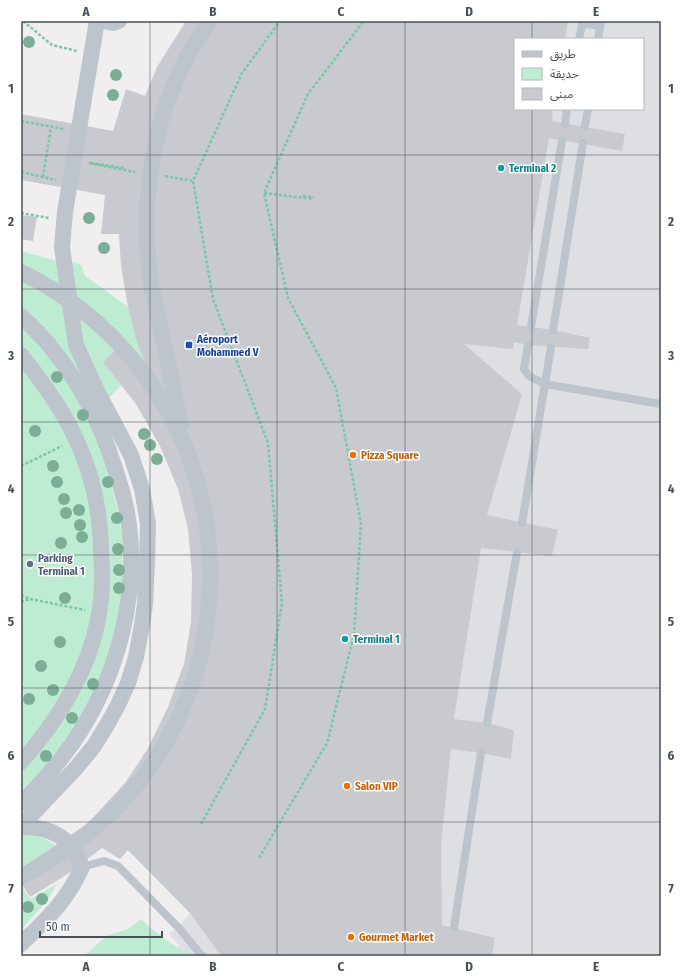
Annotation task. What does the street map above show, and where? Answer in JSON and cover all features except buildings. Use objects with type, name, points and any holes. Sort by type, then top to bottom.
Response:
[{"type":"street","points":[[21,803],[48,775],[72,744],[93,709],[110,672],[126,620],[129,592],[131,541],[127,512],[120,480],[102,430],[76,345],[62,247],[63,221],[97,21]]},
{"type":"street","points":[[102,21],[114,23],[119,21]]},
{"type":"street","points":[[185,448],[150,278],[146,212],[148,179],[152,155],[162,116],[188,57],[210,21]]},
{"type":"street","points":[[21,272],[51,289],[94,321],[119,345],[164,404],[185,448],[204,504],[209,540],[211,572],[210,604],[206,635],[198,666],[188,696],[171,734],[160,753],[142,779],[98,826],[73,846],[21,877]]},
{"type":"street","points":[[21,316],[34,328],[91,394],[132,455],[146,506],[148,524],[142,625],[136,657],[128,683],[118,705],[94,746],[21,827]]},
{"type":"street","points":[[21,355],[47,389],[67,420],[89,472],[99,515],[102,567],[99,613],[90,648],[75,683],[53,722],[21,762]]},
{"type":"street","points":[[131,541],[148,542]]},
{"type":"street","points":[[21,827],[43,828],[63,838],[72,846],[79,857],[82,867],[69,893],[50,915],[21,944]]},
{"type":"lane","points":[[579,38],[582,22],[601,23],[598,38]]},
{"type":"lane","points":[[565,124],[567,110]]},
{"type":"lane","points":[[586,126],[588,110]]},
{"type":"lane","points":[[531,327],[562,141]]},
{"type":"lane","points":[[553,330],[583,143]]},
{"type":"lane","points":[[528,345],[524,369],[529,376],[545,384],[661,404]]},
{"type":"lane","points":[[522,523],[551,347]]},
{"type":"lane","points":[[487,723],[517,552]]},
{"type":"lane","points":[[454,928],[481,753]]},
{"type":"lane","points":[[82,867],[104,861],[118,866],[178,927],[202,956]]},
{"type":"path","points":[[24,21],[52,46],[77,51],[93,48]]},
{"type":"path","points":[[201,824],[265,709],[282,603],[268,444],[213,299],[193,181],[242,73],[280,21]]},
{"type":"path","points":[[259,858],[327,743],[354,635],[361,524],[336,388],[288,298],[264,192],[308,94],[364,21]]},
{"type":"path","points":[[43,177],[51,127]]},
{"type":"path","points":[[88,163],[94,162],[122,167],[131,171]]},
{"type":"path","points":[[88,163],[95,166]]},
{"type":"path","points":[[88,163],[131,171]]},
{"type":"path","points":[[121,171],[131,171]]},
{"type":"path","points":[[264,192],[292,198],[313,199]]},
{"type":"path","points":[[21,213],[63,221]]},
{"type":"path","points":[[21,466],[76,440]]},
{"type":"path","points":[[21,595],[30,599],[99,613]]},
{"type":"path","points":[[21,602],[30,599]]},
{"type":"shaded area","points":[[235,21],[661,21],[661,956],[170,956],[179,945],[169,934],[178,927],[190,913],[128,850],[135,844],[190,739]]},
{"type":"green space","points":[[21,251],[68,264],[75,262],[82,266],[84,275],[128,307],[149,373],[123,342],[103,362],[121,385],[104,404],[101,445],[119,515],[122,539],[123,577],[115,647],[82,715],[51,761],[21,791]]},
{"type":"green space","points":[[21,834],[39,837],[55,845],[21,868]]},
{"type":"green space","points":[[57,884],[49,898],[21,930],[21,886],[30,899]]},
{"type":"green space","points":[[141,919],[150,928],[182,951],[194,953],[197,956],[84,956],[108,935],[128,929]]},
{"type":"place","name":"Terminal 2","points":[[501,168]]},
{"type":"place","name":"Aéroport Mohammed V","points":[[189,345]]},
{"type":"place","name":"Pizza Square","points":[[353,455]]},
{"type":"place","name":"Parking Terminal 1","points":[[30,564]]},
{"type":"place","name":"Terminal 1","points":[[345,639]]},
{"type":"place","name":"Salon VIP","points":[[347,786]]},
{"type":"place","name":"Gourmet Market","points":[[351,937]]}]
